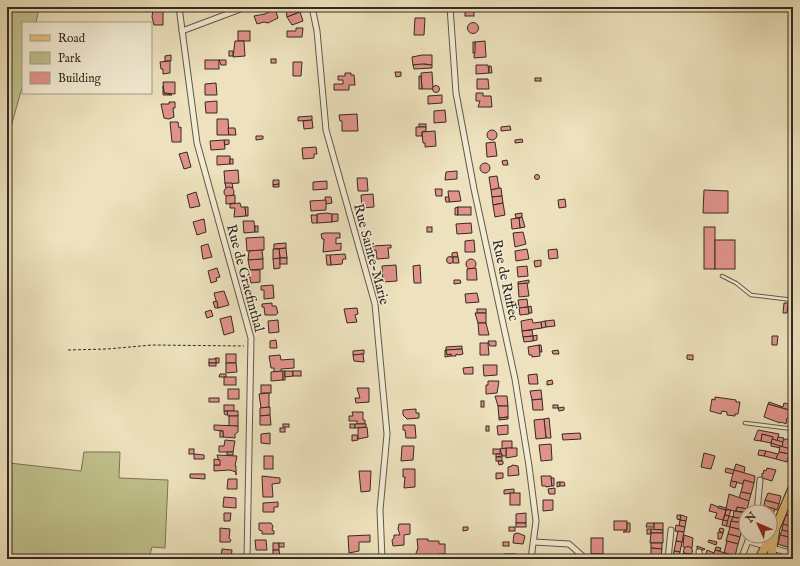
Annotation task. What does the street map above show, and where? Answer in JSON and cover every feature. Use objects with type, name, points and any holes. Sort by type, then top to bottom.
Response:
[{"type":"main road","points":[[759,559],[769,546],[793,487]]},
{"type":"main road","points":[[769,546],[771,559]]},
{"type":"street","name":"Rue de Graefinthal","points":[[179,7],[197,143],[251,338],[247,559]]},
{"type":"street","points":[[182,30],[192,28],[246,7]]},
{"type":"street","name":"Rue Sainte-Marie","points":[[312,7],[317,31],[326,130],[375,304],[387,434],[380,510],[382,559]]},
{"type":"street","name":"Rue de Ruffec","points":[[450,7],[456,93],[474,189],[515,379],[529,466],[536,521],[534,542],[530,559]]},
{"type":"street","points":[[758,504],[760,480]]},
{"type":"street","points":[[668,559],[671,530]]},
{"type":"street","points":[[534,542],[569,544],[586,559]]},
{"type":"street","points":[[741,559],[747,544]]},
{"type":"street","points":[[764,544],[793,554]]},
{"type":"street","points":[[699,552],[700,559]]},
{"type":"lane","points":[[722,276],[736,283],[751,295],[793,300]]},
{"type":"lane","points":[[745,422],[793,429]]},
{"type":"path","points":[[68,350],[107,349],[152,345],[251,346]]},
{"type":"green space","points":[[7,7],[39,7],[36,22],[22,22],[22,88],[7,141]]},
{"type":"green space","points":[[84,452],[120,452],[119,478],[168,480],[165,548],[152,547],[149,559],[7,559],[7,484],[9,463],[81,471]]},
{"type":"building","points":[[190,7],[206,7],[193,12]]},
{"type":"building","points":[[298,7],[300,12],[287,17],[286,8]]},
{"type":"building","points":[[415,7],[424,7],[424,10],[415,9]]},
{"type":"building","points":[[465,7],[474,7],[474,16],[465,16]]},
{"type":"building","points":[[153,9],[163,9],[163,25],[154,25],[152,17]]},
{"type":"building","points":[[275,9],[278,18],[268,23],[264,22],[257,24],[254,16],[265,14]]},
{"type":"building","points":[[300,12],[303,21],[292,25],[287,17]]},
{"type":"building","points":[[415,18],[425,18],[424,35],[414,35]]},
{"type":"building","points":[[473,22],[477,24],[479,28],[477,32],[473,34],[469,32],[467,28],[469,24]]},
{"type":"building","points":[[296,28],[303,28],[302,37],[287,37],[287,31],[296,31]]},
{"type":"building","points":[[238,31],[250,31],[250,41],[238,41]]},
{"type":"building","points":[[235,41],[244,41],[245,56],[233,57]]},
{"type":"building","points":[[485,41],[486,57],[474,58],[475,42]]},
{"type":"building","points":[[473,42],[475,42],[475,53],[473,53]]},
{"type":"building","points":[[229,51],[233,51],[233,56],[229,56]]},
{"type":"building","points":[[171,55],[171,61],[165,61],[165,56]]},
{"type":"building","points":[[432,55],[432,65],[413,65],[412,57]]},
{"type":"building","points":[[271,59],[276,59],[276,63],[271,63]]},
{"type":"building","points":[[205,60],[219,60],[219,69],[205,69]]},
{"type":"building","points":[[219,60],[226,60],[226,65],[221,65]]},
{"type":"building","points":[[170,61],[170,73],[163,74],[163,69],[161,69],[160,62]]},
{"type":"building","points":[[293,62],[302,62],[301,76],[293,76]]},
{"type":"building","points":[[413,65],[432,65],[432,68],[414,69]]},
{"type":"building","points":[[476,65],[488,65],[489,73],[476,74]]},
{"type":"building","points":[[489,66],[491,66],[492,73],[489,73]]},
{"type":"building","points":[[395,72],[401,72],[401,76],[396,77]]},
{"type":"building","points":[[432,72],[433,89],[422,89],[421,73]]},
{"type":"building","points":[[345,73],[351,73],[351,75],[354,75],[355,85],[349,85],[349,90],[334,90],[334,84],[343,84],[343,80],[338,80],[338,76],[345,76]]},
{"type":"building","points":[[419,76],[421,76],[422,89],[419,89]]},
{"type":"building","points":[[535,78],[541,78],[541,81],[535,81]]},
{"type":"building","points":[[477,79],[488,79],[489,89],[477,89]]},
{"type":"building","points":[[163,82],[175,82],[175,94],[164,93]]},
{"type":"building","points":[[216,83],[217,95],[205,95],[205,84]]},
{"type":"building","points":[[163,86],[164,93],[172,95],[163,95]]},
{"type":"building","points":[[436,86],[439,89],[436,92],[433,89]]},
{"type":"building","points":[[476,93],[483,93],[483,96],[491,96],[492,107],[478,107],[480,101],[476,101]]},
{"type":"building","points":[[442,95],[442,103],[428,104],[428,96]]},
{"type":"building","points":[[217,101],[217,113],[206,113],[205,102]]},
{"type":"building","points":[[169,102],[175,102],[175,108],[173,108],[174,117],[169,119],[164,118],[161,104],[169,104]]},
{"type":"building","points":[[445,110],[446,122],[434,123],[434,111]]},
{"type":"building","points":[[357,114],[358,131],[342,131],[342,121],[340,121],[339,115]]},
{"type":"building","points":[[312,116],[312,120],[298,121],[298,117]]},
{"type":"building","points":[[217,119],[228,119],[229,135],[217,135]]},
{"type":"building","points":[[312,120],[313,128],[304,129],[303,121]]},
{"type":"building","points":[[170,122],[178,122],[179,128],[181,127],[181,142],[172,142]]},
{"type":"building","points":[[419,124],[426,124],[426,127],[419,127]]},
{"type":"building","points":[[510,126],[511,130],[501,131],[501,127]]},
{"type":"building","points":[[416,127],[426,127],[426,131],[422,132],[422,136],[416,136]]},
{"type":"building","points":[[228,128],[235,128],[236,135],[229,135]]},
{"type":"building","points":[[490,130],[494,130],[497,135],[494,140],[490,140],[487,137],[487,133]]},
{"type":"building","points":[[435,131],[436,146],[425,147],[422,132]]},
{"type":"building","points":[[256,136],[263,136],[263,139],[256,140]]},
{"type":"building","points":[[522,139],[523,142],[515,143],[515,140]]},
{"type":"building","points":[[224,140],[229,140],[229,144],[225,145]]},
{"type":"building","points":[[224,140],[225,149],[211,150],[210,141]]},
{"type":"building","points":[[495,142],[497,156],[487,157],[486,143]]},
{"type":"building","points":[[316,147],[317,154],[314,154],[314,158],[303,159],[302,148]]},
{"type":"building","points":[[187,152],[191,167],[184,169],[179,154]]},
{"type":"building","points":[[217,156],[230,156],[230,164],[217,165]]},
{"type":"building","points":[[230,159],[233,159],[233,164],[230,164]]},
{"type":"building","points":[[507,160],[508,165],[503,165],[502,161]]},
{"type":"building","points":[[483,163],[487,163],[489,164],[489,172],[483,173],[480,170],[480,166]]},
{"type":"building","points":[[238,170],[239,183],[225,184],[224,171]]},
{"type":"building","points":[[457,171],[457,179],[445,180],[446,172]]},
{"type":"building","points":[[537,174],[540,177],[537,180],[534,177]]},
{"type":"building","points":[[497,176],[499,188],[491,190],[489,177]]},
{"type":"building","points":[[357,178],[367,178],[368,191],[358,191]]},
{"type":"building","points":[[273,180],[279,180],[279,184],[273,185]]},
{"type":"building","points":[[327,181],[327,189],[313,190],[313,182]]},
{"type":"building","points":[[225,183],[232,183],[233,188],[226,188]]},
{"type":"building","points":[[279,184],[279,187],[273,187],[273,185]]},
{"type":"building","points":[[229,187],[234,192],[229,197],[224,192]]},
{"type":"building","points":[[501,188],[502,196],[492,197],[491,190]]},
{"type":"building","points":[[435,189],[442,189],[442,196],[436,196]]},
{"type":"building","points":[[704,190],[728,191],[728,213],[703,213]]},
{"type":"building","points":[[448,191],[459,191],[461,201],[449,202]]},
{"type":"building","points":[[196,192],[200,206],[190,208],[187,195]]},
{"type":"building","points":[[373,194],[374,207],[362,208],[361,195]]},
{"type":"building","points":[[235,195],[235,203],[226,204],[226,196]]},
{"type":"building","points":[[502,196],[503,203],[493,205],[492,197]]},
{"type":"building","points":[[325,197],[331,197],[332,203],[326,204]]},
{"type":"building","points":[[445,197],[449,197],[449,202],[446,202]]},
{"type":"building","points":[[565,199],[566,207],[559,208],[558,200]]},
{"type":"building","points":[[326,200],[326,210],[311,211],[310,201]]},
{"type":"building","points":[[240,203],[241,207],[245,207],[246,216],[234,217],[235,208],[230,208],[230,204]]},
{"type":"building","points":[[503,203],[505,215],[495,217],[493,205]]},
{"type":"building","points":[[245,207],[248,207],[248,216],[246,216]]},
{"type":"building","points":[[458,207],[458,215],[455,215],[455,208]]},
{"type":"building","points":[[458,207],[471,207],[471,215],[458,215]]},
{"type":"building","points":[[522,213],[522,217],[516,218],[515,214]]},
{"type":"building","points":[[317,214],[332,214],[332,222],[317,223]]},
{"type":"building","points":[[332,214],[338,214],[338,221],[332,222]]},
{"type":"building","points":[[311,215],[317,215],[317,223],[312,223]]},
{"type":"building","points":[[522,217],[525,227],[520,228],[519,218]]},
{"type":"building","points":[[519,218],[520,228],[512,229],[511,219]]},
{"type":"building","points":[[204,219],[206,232],[197,235],[193,222]]},
{"type":"building","points":[[243,221],[254,221],[255,232],[244,233]]},
{"type":"building","points":[[471,223],[472,233],[457,234],[456,224]]},
{"type":"building","points":[[255,226],[258,226],[258,232],[255,232]]},
{"type":"building","points":[[427,227],[432,227],[432,232],[427,232]]},
{"type":"building","points":[[704,227],[715,227],[715,269],[704,269]]},
{"type":"building","points":[[523,232],[526,244],[515,247],[513,233]]},
{"type":"building","points":[[340,233],[340,238],[336,238],[336,244],[341,243],[341,250],[323,252],[324,239],[322,239],[321,234]]},
{"type":"building","points":[[264,237],[264,250],[247,251],[246,238]]},
{"type":"building","points":[[474,240],[475,252],[465,252],[465,241]]},
{"type":"building","points":[[715,240],[735,240],[735,269],[715,269]]},
{"type":"building","points":[[286,243],[286,248],[274,249],[274,244]]},
{"type":"building","points":[[208,244],[212,257],[203,259],[201,246]]},
{"type":"building","points":[[391,245],[391,248],[388,248],[389,258],[377,259],[376,250],[371,251],[371,246]]},
{"type":"building","points":[[286,248],[287,258],[280,258],[279,249]]},
{"type":"building","points":[[273,249],[279,249],[280,258],[273,259]]},
{"type":"building","points":[[527,249],[529,259],[516,261],[515,251]]},
{"type":"building","points":[[557,249],[558,258],[549,259],[548,250]]},
{"type":"building","points":[[262,250],[263,259],[248,260],[249,251]]},
{"type":"building","points":[[457,252],[458,257],[452,257],[452,253]]},
{"type":"building","points":[[345,254],[346,259],[343,259],[342,264],[331,265],[330,255]]},
{"type":"building","points":[[326,255],[330,255],[331,265],[327,265]]},
{"type":"building","points":[[450,257],[453,260],[450,263],[447,260]]},
{"type":"building","points":[[453,257],[458,257],[459,263],[453,263]]},
{"type":"building","points":[[280,258],[280,268],[274,269],[273,259]]},
{"type":"building","points":[[280,258],[287,258],[287,264],[280,264]]},
{"type":"building","points":[[263,259],[263,269],[250,270],[248,260]]},
{"type":"building","points":[[469,259],[473,259],[476,264],[473,269],[469,269],[466,266],[466,262]]},
{"type":"building","points":[[541,260],[541,266],[535,267],[534,261]]},
{"type":"building","points":[[396,265],[397,281],[383,282],[382,266]]},
{"type":"building","points":[[420,265],[421,283],[414,283],[413,266]]},
{"type":"building","points":[[527,266],[528,276],[518,277],[517,267]]},
{"type":"building","points":[[217,268],[220,277],[216,278],[217,281],[211,283],[208,271]]},
{"type":"building","points":[[476,268],[477,280],[467,280],[467,269]]},
{"type":"building","points":[[248,270],[260,270],[260,282],[251,283]]},
{"type":"building","points":[[454,280],[460,280],[461,283],[454,284]]},
{"type":"building","points":[[529,280],[529,283],[518,284],[518,282]]},
{"type":"building","points":[[527,283],[529,296],[519,297],[518,284]]},
{"type":"building","points":[[273,285],[274,298],[264,299],[264,290],[261,290],[261,286]]},
{"type":"building","points":[[224,291],[229,305],[218,308],[214,293]]},
{"type":"building","points":[[477,293],[479,302],[466,303],[465,294]]},
{"type":"building","points":[[527,299],[528,307],[519,308],[518,300]]},
{"type":"building","points":[[217,301],[218,308],[215,308],[213,302]]},
{"type":"building","points":[[272,303],[272,306],[276,306],[278,313],[276,315],[265,315],[262,304]]},
{"type":"building","points":[[784,303],[788,303],[787,313],[783,313]]},
{"type":"building","points":[[531,306],[532,313],[529,313],[528,307]]},
{"type":"building","points":[[528,307],[529,314],[520,315],[519,308]]},
{"type":"building","points":[[357,308],[358,314],[355,315],[357,322],[347,323],[344,309]]},
{"type":"building","points":[[477,309],[486,309],[486,313],[477,313]]},
{"type":"building","points":[[211,310],[213,316],[207,318],[205,312]]},
{"type":"building","points":[[475,313],[486,313],[486,323],[478,323]]},
{"type":"building","points":[[231,316],[234,332],[224,335],[220,319]]},
{"type":"building","points":[[532,319],[533,323],[541,322],[542,328],[522,331],[521,321]]},
{"type":"building","points":[[278,320],[279,332],[269,333],[268,321]]},
{"type":"building","points":[[554,320],[555,326],[546,327],[545,321]]},
{"type":"building","points":[[545,321],[546,327],[542,328],[541,322]]},
{"type":"building","points":[[478,323],[486,323],[489,335],[479,335]]},
{"type":"building","points":[[532,330],[533,336],[523,337],[522,331]]},
{"type":"building","points":[[537,335],[537,340],[533,341],[533,336]]},
{"type":"building","points":[[533,336],[533,341],[524,342],[523,337]]},
{"type":"building","points":[[772,336],[778,336],[777,345],[772,345]]},
{"type":"building","points":[[276,340],[277,348],[270,348],[270,341]]},
{"type":"building","points":[[488,341],[496,341],[496,346],[490,346]]},
{"type":"building","points":[[480,343],[488,343],[489,355],[480,355]]},
{"type":"building","points":[[539,345],[540,356],[532,357],[532,355],[529,355],[528,347]]},
{"type":"building","points":[[539,345],[541,345],[542,352],[540,352]]},
{"type":"building","points":[[462,346],[462,349],[446,350],[446,347]]},
{"type":"building","points":[[462,349],[463,354],[456,354],[456,356],[451,356],[451,354],[447,355],[446,350]]},
{"type":"building","points":[[364,350],[364,354],[353,355],[353,351]]},
{"type":"building","points":[[445,350],[447,355],[451,354],[451,356],[445,357]]},
{"type":"building","points":[[558,350],[559,354],[553,354],[552,351]]},
{"type":"building","points":[[226,354],[236,354],[236,363],[226,363]]},
{"type":"building","points":[[363,354],[364,362],[354,361],[353,355]]},
{"type":"building","points":[[280,355],[281,360],[294,359],[294,368],[281,369],[281,372],[274,372],[274,368],[271,368],[269,356]]},
{"type":"building","points":[[687,355],[693,355],[693,360],[687,359]]},
{"type":"building","points":[[215,358],[219,358],[219,363],[216,363]]},
{"type":"building","points":[[209,359],[216,359],[216,363],[209,363]]},
{"type":"building","points":[[209,363],[216,363],[216,366],[209,366]]},
{"type":"building","points":[[226,363],[236,363],[237,372],[226,373]]},
{"type":"building","points":[[483,365],[497,365],[497,375],[484,376]]},
{"type":"building","points":[[473,367],[473,374],[464,374],[463,368]]},
{"type":"building","points":[[283,371],[283,380],[271,381],[271,372]]},
{"type":"building","points":[[283,371],[285,371],[285,380],[283,380]]},
{"type":"building","points":[[285,371],[293,371],[293,376],[285,377]]},
{"type":"building","points":[[293,371],[301,371],[301,376],[293,376]]},
{"type":"building","points":[[220,374],[226,374],[226,377],[219,377]]},
{"type":"building","points":[[537,374],[538,384],[529,384],[528,375]]},
{"type":"building","points":[[224,377],[236,377],[236,385],[224,385]]},
{"type":"building","points":[[552,380],[553,384],[547,385],[547,381]]},
{"type":"building","points":[[488,381],[499,381],[497,393],[486,394],[486,385],[488,385]]},
{"type":"building","points":[[261,385],[271,385],[271,393],[261,393]]},
{"type":"building","points":[[357,388],[369,388],[369,402],[356,403],[355,398],[360,398]]},
{"type":"building","points":[[228,389],[239,389],[239,399],[228,399]]},
{"type":"building","points":[[541,390],[542,399],[532,400],[530,391]]},
{"type":"building","points":[[269,393],[269,407],[261,408],[259,394]]},
{"type":"building","points":[[495,396],[507,396],[508,406],[498,406]]},
{"type":"building","points":[[715,397],[740,402],[738,414],[735,414],[735,416],[727,415],[727,412],[722,411],[721,414],[710,411],[712,399],[715,400]]},
{"type":"building","points":[[209,398],[219,398],[219,402],[209,402]]},
{"type":"building","points":[[542,399],[543,410],[533,410],[532,400]]},
{"type":"building","points":[[481,401],[484,401],[484,407],[481,407]]},
{"type":"building","points":[[769,402],[783,407],[784,403],[791,405],[789,410],[768,404]]},
{"type":"building","points":[[792,402],[793,420],[787,418],[786,424],[764,417],[768,404],[789,410]]},
{"type":"building","points":[[224,405],[234,405],[234,411],[224,411]]},
{"type":"building","points":[[553,405],[558,405],[558,408],[553,408]]},
{"type":"building","points":[[498,406],[508,406],[508,417],[499,418]]},
{"type":"building","points":[[270,407],[270,415],[260,416],[260,408]]},
{"type":"building","points":[[564,407],[564,410],[559,411],[558,408]]},
{"type":"building","points":[[416,409],[416,413],[419,413],[419,418],[407,419],[403,415],[403,410]]},
{"type":"building","points":[[224,411],[228,411],[228,415],[224,415]]},
{"type":"building","points":[[227,411],[238,411],[238,416],[228,416]]},
{"type":"building","points":[[352,412],[363,412],[363,420],[365,420],[365,424],[357,424],[357,421],[349,421],[349,416],[353,416]]},
{"type":"building","points":[[270,415],[271,425],[260,425],[260,416]]},
{"type":"building","points":[[229,416],[238,416],[238,426],[229,426]]},
{"type":"building","points":[[508,417],[508,419],[499,420],[499,418]]},
{"type":"building","points":[[549,418],[551,438],[546,438],[544,419]]},
{"type":"building","points":[[544,419],[546,438],[536,439],[534,420]]},
{"type":"building","points":[[283,424],[289,424],[289,427],[283,427]]},
{"type":"building","points":[[350,424],[355,424],[355,428],[350,428]]},
{"type":"building","points":[[355,424],[366,424],[366,427],[355,428]]},
{"type":"building","points":[[214,425],[238,426],[238,432],[235,434],[235,438],[223,437],[223,431],[214,430]]},
{"type":"building","points":[[403,425],[415,425],[416,438],[406,438]]},
{"type":"building","points":[[508,425],[508,434],[498,435],[497,426]]},
{"type":"building","points":[[486,426],[489,426],[489,431],[486,431]]},
{"type":"building","points":[[367,427],[368,437],[358,439],[358,428]]},
{"type":"building","points":[[280,428],[285,428],[285,432],[280,432]]},
{"type":"building","points":[[758,430],[779,434],[777,441],[772,439],[773,437],[762,434],[761,441],[754,440]]},
{"type":"building","points":[[220,431],[223,431],[223,437],[220,437]]},
{"type":"building","points":[[270,433],[270,444],[261,443],[261,434]]},
{"type":"building","points":[[580,433],[581,439],[563,440],[562,434]]},
{"type":"building","points":[[762,434],[773,437],[771,443],[761,441]]},
{"type":"building","points":[[352,435],[357,435],[358,440],[352,441]]},
{"type":"building","points":[[778,437],[784,438],[783,442],[777,441]]},
{"type":"building","points":[[772,439],[783,442],[782,447],[771,443]]},
{"type":"building","points":[[785,439],[789,439],[791,440],[791,448],[785,449],[782,446],[782,442]]},
{"type":"building","points":[[225,440],[235,441],[233,452],[219,452],[219,446],[224,446]]},
{"type":"building","points":[[502,441],[512,441],[512,448],[502,449]]},
{"type":"building","points":[[771,443],[780,446],[780,448],[771,446]]},
{"type":"building","points":[[551,444],[552,460],[541,461],[539,445]]},
{"type":"building","points":[[402,446],[414,446],[413,460],[401,461]]},
{"type":"building","points":[[780,446],[791,449],[789,454],[779,452]]},
{"type":"building","points":[[506,448],[517,448],[517,456],[506,458]]},
{"type":"building","points":[[506,448],[506,456],[502,456],[500,449]]},
{"type":"building","points":[[189,449],[194,449],[194,454],[189,454]]},
{"type":"building","points":[[493,449],[500,449],[500,454],[493,454]]},
{"type":"building","points":[[759,450],[766,451],[764,456],[758,455]]},
{"type":"building","points":[[766,451],[778,454],[776,459],[764,456]]},
{"type":"building","points":[[227,452],[233,452],[233,455],[227,455]]},
{"type":"building","points":[[779,452],[789,454],[787,462],[776,459]]},
{"type":"building","points":[[704,453],[715,456],[711,469],[701,467]]},
{"type":"building","points":[[194,454],[204,455],[204,459],[194,459]]},
{"type":"building","points":[[496,454],[502,454],[502,456],[496,457]]},
{"type":"building","points":[[217,455],[237,456],[235,466],[236,472],[230,470],[214,471],[214,465],[220,465]]},
{"type":"building","points":[[264,456],[273,456],[273,469],[264,469]]},
{"type":"building","points":[[496,457],[502,457],[502,461],[496,461]]},
{"type":"building","points":[[214,459],[220,460],[220,465],[214,465]]},
{"type":"building","points":[[498,461],[503,461],[503,464],[499,465]]},
{"type":"building","points":[[736,464],[745,467],[744,473],[734,470]]},
{"type":"building","points":[[512,465],[518,466],[519,475],[508,476],[508,467]]},
{"type":"building","points":[[726,468],[734,470],[733,474],[725,472]]},
{"type":"building","points":[[767,468],[776,470],[772,481],[762,478],[762,473],[763,474],[764,470],[766,471]]},
{"type":"building","points":[[403,469],[415,469],[415,487],[404,488],[405,477],[403,477]]},
{"type":"building","points":[[734,470],[755,476],[754,483],[744,480],[743,484],[731,481]]},
{"type":"building","points":[[359,471],[371,471],[370,491],[361,492]]},
{"type":"building","points":[[496,473],[503,473],[503,478],[496,479]]},
{"type":"building","points":[[190,474],[205,474],[205,479],[190,478]]},
{"type":"building","points":[[262,476],[280,478],[280,483],[272,484],[273,497],[263,497]]},
{"type":"building","points":[[541,476],[551,476],[552,486],[542,486]]},
{"type":"building","points":[[551,478],[554,478],[554,486],[552,486]]},
{"type":"building","points":[[228,479],[237,479],[237,489],[227,489]]},
{"type":"building","points":[[744,480],[754,483],[751,494],[741,492]]},
{"type":"building","points":[[731,481],[737,482],[735,488],[730,486]]},
{"type":"building","points":[[557,482],[560,482],[560,486],[557,487]]},
{"type":"building","points":[[560,482],[564,482],[565,486],[560,486]]},
{"type":"building","points":[[555,488],[555,494],[549,494],[548,489]]},
{"type":"building","points":[[514,489],[514,493],[504,494],[504,490]]},
{"type":"building","points":[[741,492],[751,494],[749,501],[739,498]]},
{"type":"building","points":[[510,493],[520,493],[520,505],[510,505]]},
{"type":"building","points":[[768,493],[781,496],[779,504],[765,500]]},
{"type":"building","points":[[729,494],[749,501],[748,504],[738,504],[736,511],[726,509]]},
{"type":"building","points":[[224,497],[236,498],[236,508],[223,507]]},
{"type":"building","points":[[543,500],[553,500],[553,510],[543,511]]},
{"type":"building","points":[[765,500],[779,504],[778,507],[778,504],[764,504]]},
{"type":"building","points":[[278,502],[278,507],[274,507],[274,512],[263,512],[263,503]]},
{"type":"building","points":[[711,504],[726,510],[723,520],[715,518],[717,513],[709,511]]},
{"type":"building","points":[[719,506],[726,508],[726,510],[718,508]]},
{"type":"building","points":[[788,509],[793,511],[793,516],[786,515]]},
{"type":"building","points":[[726,510],[731,510],[729,516],[725,515]]},
{"type":"building","points":[[734,511],[738,512],[738,518],[733,517]]},
{"type":"building","points":[[224,513],[231,513],[230,521],[224,521]]},
{"type":"building","points":[[526,513],[526,523],[516,523],[516,514]]},
{"type":"building","points":[[677,515],[681,515],[680,520],[677,519]]},
{"type":"building","points":[[681,515],[687,517],[686,521],[680,520]]},
{"type":"building","points":[[725,515],[729,516],[728,521],[723,520]]},
{"type":"building","points":[[786,515],[793,516],[793,527],[783,524]]},
{"type":"building","points":[[729,516],[733,517],[730,527],[726,526]]},
{"type":"building","points":[[733,517],[738,518],[738,522],[731,521]]},
{"type":"building","points":[[680,520],[686,521],[685,527],[679,526]]},
{"type":"building","points":[[723,520],[728,521],[726,526],[722,525]]},
{"type":"building","points":[[614,521],[627,521],[627,530],[614,530]]},
{"type":"building","points":[[731,521],[738,522],[738,529],[730,527]]},
{"type":"building","points":[[259,523],[271,523],[274,534],[262,534],[262,531],[259,530]]},
{"type":"building","points":[[516,523],[526,523],[526,527],[516,527]]},
{"type":"building","points":[[627,523],[630,523],[630,532],[623,532],[627,530]]},
{"type":"building","points":[[647,523],[654,523],[654,527],[646,527]]},
{"type":"building","points":[[654,523],[663,523],[663,530],[654,530]]},
{"type":"building","points":[[399,524],[410,524],[410,534],[404,535],[404,545],[393,546],[392,540],[394,535],[400,535],[398,529]]},
{"type":"building","points":[[783,524],[793,527],[793,533],[782,530]]},
{"type":"building","points":[[676,525],[685,527],[684,532],[675,531]]},
{"type":"building","points":[[463,527],[468,527],[468,530],[463,531]]},
{"type":"building","points":[[509,527],[515,527],[515,531],[509,531]]},
{"type":"building","points":[[730,527],[738,529],[738,536],[728,534]]},
{"type":"building","points":[[220,528],[230,529],[230,542],[220,542]]},
{"type":"building","points":[[720,528],[724,529],[723,533],[719,531]]},
{"type":"building","points":[[647,529],[651,529],[651,534],[647,534]]},
{"type":"building","points":[[651,529],[663,530],[663,533],[651,533]]},
{"type":"building","points":[[782,530],[793,533],[793,538],[780,535]]},
{"type":"building","points":[[678,531],[684,532],[682,542],[676,541]]},
{"type":"building","points":[[718,532],[723,533],[721,539],[718,539]]},
{"type":"building","points":[[518,533],[525,536],[523,544],[513,543],[514,534]]},
{"type":"building","points":[[651,533],[663,533],[663,543],[650,543]]},
{"type":"building","points":[[728,534],[738,536],[738,544],[726,541]]},
{"type":"building","points":[[370,535],[370,542],[359,542],[359,551],[349,553],[348,536]]},
{"type":"building","points":[[684,535],[693,538],[692,548],[683,547]]},
{"type":"building","points":[[780,535],[793,538],[790,548],[778,544]]},
{"type":"building","points":[[591,538],[603,538],[603,554],[591,554]]},
{"type":"building","points":[[417,539],[428,539],[428,541],[439,541],[439,544],[445,544],[445,554],[428,557],[428,559],[414,559],[418,548]]},
{"type":"building","points":[[255,540],[266,540],[267,550],[256,550]]},
{"type":"building","points":[[709,540],[717,542],[716,545],[708,542]]},
{"type":"building","points":[[676,541],[682,542],[680,552],[674,551]]},
{"type":"building","points":[[727,541],[738,544],[735,556],[724,553]]},
{"type":"building","points":[[503,542],[509,542],[509,546],[503,546]]},
{"type":"building","points":[[273,543],[279,543],[279,550],[273,550]]},
{"type":"building","points":[[279,543],[284,543],[284,547],[279,547]]},
{"type":"building","points":[[651,543],[662,543],[662,549],[651,548]]},
{"type":"building","points":[[697,546],[705,549],[697,549]]},
{"type":"building","points":[[686,547],[690,547],[692,551],[690,555],[686,555],[684,553],[684,549]]},
{"type":"building","points":[[716,547],[721,548],[720,551],[715,550]]},
{"type":"building","points":[[651,548],[662,549],[661,556],[651,556]]},
{"type":"building","points":[[222,549],[232,550],[231,559],[221,559]]},
{"type":"building","points":[[273,550],[279,550],[280,556],[273,556]]},
{"type":"building","points":[[707,550],[714,553],[712,559],[705,558]]},
{"type":"building","points":[[715,550],[725,553],[723,559],[712,559]]},
{"type":"building","points":[[674,551],[680,552],[679,559],[672,559]]},
{"type":"building","points":[[683,553],[692,554],[691,559],[682,559]]},
{"type":"building","points":[[725,553],[735,556],[734,559],[723,559]]},
{"type":"building","points":[[504,554],[515,554],[515,559],[504,559]]},
{"type":"building","points":[[593,554],[603,554],[603,559],[593,559]]},
{"type":"building","points":[[781,555],[789,556],[789,559],[781,559]]},
{"type":"building","points":[[651,556],[661,556],[661,559],[651,559]]}]
